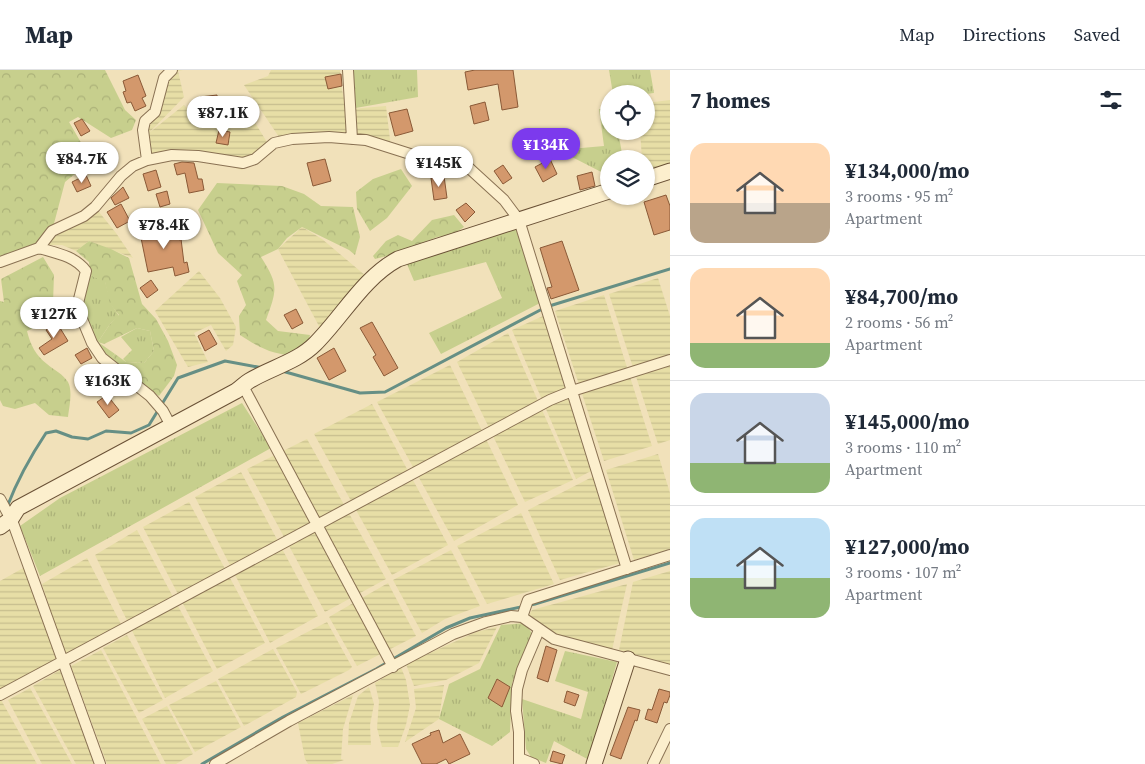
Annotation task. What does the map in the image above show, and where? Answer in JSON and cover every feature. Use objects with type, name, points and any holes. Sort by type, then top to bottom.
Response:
[{"type":"street","points":[[147,160],[143,130],[145,121],[155,112],[159,91],[164,78],[172,70]]},
{"type":"street","points":[[349,70],[352,139]]},
{"type":"street","points":[[0,262],[39,248],[52,231],[84,216],[96,207],[121,176],[133,166],[147,160],[172,155],[198,156],[243,164],[255,159],[274,143],[329,137],[366,140],[428,160],[469,168],[504,200],[519,220],[627,568]]},
{"type":"street","points":[[655,176],[670,171]]},
{"type":"street","points":[[6,523],[18,508],[299,356],[314,345],[385,266],[398,259],[600,194]]},
{"type":"street","points":[[39,248],[68,256],[81,264],[86,271],[76,307],[92,343],[102,358],[150,396],[163,411],[171,426]]},
{"type":"street","points":[[0,695],[550,400],[572,390],[670,360]]},
{"type":"street","points":[[243,386],[393,667]]},
{"type":"street","points":[[0,498],[6,523],[64,661],[100,764]]},
{"type":"street","points":[[522,617],[528,600],[670,555]]},
{"type":"street","points":[[215,764],[289,720],[453,634],[486,622],[511,616],[522,617],[554,639],[670,670]]},
{"type":"street","points":[[534,764],[519,761],[519,732],[516,711],[517,689],[522,670],[539,630]]},
{"type":"street","points":[[594,764],[628,659]]},
{"type":"street","points":[[653,764],[670,729]]},
{"type":"shaded area","points":[[172,70],[183,70],[178,71],[184,97],[149,133],[184,105],[200,121],[249,113],[270,147],[242,170],[198,156],[151,159],[144,138]]},
{"type":"shaded area","points":[[271,70],[340,70],[340,80],[350,128],[350,109],[386,106],[391,148],[351,132],[279,137],[244,85],[268,76]]},
{"type":"shaded area","points":[[670,100],[670,171],[655,176],[655,150],[641,150],[641,140],[655,140],[655,102]]},
{"type":"shaded area","points":[[95,207],[133,258],[89,241],[76,251],[62,245],[47,245],[52,231]]},
{"type":"shaded area","points":[[302,227],[322,239],[366,276],[320,328],[278,249]]},
{"type":"shaded area","points":[[199,271],[220,298],[236,327],[233,345],[226,351],[211,325],[194,333],[208,362],[188,367],[155,311]]},
{"type":"shaded area","points":[[658,278],[670,316],[670,440],[658,444],[609,294]]},
{"type":"shaded area","points":[[604,295],[652,446],[604,461],[555,311]]},
{"type":"shaded area","points":[[543,316],[591,471],[576,479],[512,330]]},
{"type":"shaded area","points":[[508,333],[573,480],[525,502],[457,362]]},
{"type":"shaded area","points":[[450,365],[518,505],[454,541],[377,402]]},
{"type":"shaded area","points":[[372,404],[448,545],[392,575],[314,434]]},
{"type":"shaded area","points":[[307,439],[386,579],[325,612],[247,469]]},
{"type":"shaded area","points":[[658,454],[670,493],[670,549],[634,560],[606,470]]},
{"type":"shaded area","points":[[241,472],[318,616],[270,643],[195,497]]},
{"type":"shaded area","points":[[594,476],[620,563],[560,580],[528,510]]},
{"type":"shaded area","points":[[189,502],[265,643],[217,669],[143,527]]},
{"type":"shaded area","points":[[521,513],[554,584],[487,604],[457,546]]},
{"type":"shaded area","points":[[137,530],[213,671],[165,698],[95,555]]},
{"type":"shaded area","points":[[451,550],[480,606],[445,619],[422,633],[393,580]]},
{"type":"shaded area","points":[[87,558],[121,624],[65,657],[42,584]]},
{"type":"shaded area","points":[[25,567],[59,659],[0,691],[0,581]]},
{"type":"shaded area","points":[[670,571],[670,664],[619,650],[633,582]]},
{"type":"shaded area","points":[[388,583],[416,636],[357,666],[329,617]]},
{"type":"shaded area","points":[[627,584],[612,650],[557,635],[529,615],[532,610]]},
{"type":"shaded area","points":[[327,622],[352,667],[301,694],[276,648]]},
{"type":"shaded area","points":[[497,627],[479,663],[446,680],[414,686],[406,664],[476,632]]},
{"type":"shaded area","points":[[127,635],[163,700],[139,713],[103,648]]},
{"type":"shaded area","points":[[273,649],[297,692],[296,697],[244,726],[218,679]]},
{"type":"shaded area","points":[[101,650],[161,764],[107,764],[71,666]]},
{"type":"shaded area","points":[[401,667],[406,680],[410,705],[406,725],[398,747],[382,747],[377,728],[379,701],[375,683]]},
{"type":"shaded area","points":[[60,670],[95,764],[76,764],[33,686]]},
{"type":"shaded area","points":[[216,681],[241,727],[195,752],[169,705]]},
{"type":"shaded area","points":[[444,685],[439,719],[405,742],[416,708],[414,689]]},
{"type":"shaded area","points":[[369,687],[374,704],[370,725],[371,745],[348,745],[349,723],[358,696]]},
{"type":"shaded area","points":[[30,688],[72,764],[42,764],[8,700]]},
{"type":"shaded area","points":[[353,695],[343,729],[341,759],[344,760],[332,764],[308,764],[305,759],[298,723]]},
{"type":"shaded area","points":[[0,698],[37,764],[0,764]]},
{"type":"shaded area","points":[[167,706],[193,754],[176,764],[166,764],[142,719]]},
{"type":"green space","points":[[0,70],[105,70],[125,110],[136,120],[132,130],[111,138],[78,117],[69,122],[83,146],[84,160],[76,173],[65,182],[52,231],[39,248],[0,259]]},
{"type":"green space","points":[[351,70],[417,70],[418,97],[350,109]]},
{"type":"green space","points":[[609,70],[650,70],[653,85],[612,85]]},
{"type":"green space","points":[[603,140],[620,140],[621,150],[600,150],[600,171],[572,157],[570,149],[604,146]]},
{"type":"green space","points":[[401,169],[412,186],[387,218],[370,231],[357,209],[356,192],[373,179]]},
{"type":"green space","points":[[217,183],[282,186],[304,194],[321,206],[353,207],[360,237],[355,255],[349,250],[302,227],[287,238],[278,249],[261,257],[271,274],[274,288],[266,320],[278,331],[310,335],[308,343],[299,356],[268,350],[240,335],[239,316],[246,305],[237,281],[242,275],[218,253],[198,210]]},
{"type":"green space","points":[[454,215],[464,227],[454,234],[437,237],[395,254],[375,259],[373,256],[386,241],[398,235],[412,241],[432,220]]},
{"type":"green space","points":[[519,220],[544,301],[441,354],[429,333],[502,298],[486,262],[414,281],[404,257]]},
{"type":"green space","points":[[89,241],[129,258],[142,304],[156,319],[168,341],[177,365],[174,376],[159,396],[109,361],[115,354],[126,362],[144,363],[154,351],[150,331],[137,328],[104,344],[98,342],[110,324],[119,315],[110,304],[105,282],[90,275],[89,262],[76,251]]},
{"type":"green space","points":[[43,257],[54,275],[53,303],[47,322],[27,331],[32,345],[40,357],[68,382],[70,395],[68,417],[49,415],[35,403],[15,409],[3,406],[0,400],[0,301],[4,302],[1,279]]},
{"type":"green space","points":[[90,275],[105,281],[111,304],[119,316],[110,324],[98,342],[115,354],[109,361],[93,339],[81,305]]},
{"type":"green space","points":[[137,328],[150,331],[154,351],[144,363],[126,362],[123,359],[132,350],[121,337]]},
{"type":"green space","points":[[242,403],[271,448],[40,576],[20,526],[60,498]]},
{"type":"green space","points":[[525,623],[533,635],[512,683],[510,732],[492,746],[439,719],[449,684],[480,669],[501,625]]},
{"type":"green space","points":[[565,651],[617,662],[589,760],[554,741],[546,763],[531,757],[526,749],[522,699],[581,719],[588,692],[555,681]]},
{"type":"building","points":[[475,70],[513,70],[518,107],[502,110],[498,84],[468,90],[465,72]]},
{"type":"building","points":[[341,74],[342,86],[328,89],[325,77]]},
{"type":"building","points":[[138,75],[146,96],[142,98],[146,106],[135,111],[131,102],[127,103],[123,92],[126,91],[123,81]]},
{"type":"building","points":[[217,95],[219,115],[203,117],[200,97]]},
{"type":"building","points":[[485,102],[489,120],[474,124],[470,106]]},
{"type":"building","points":[[407,109],[413,131],[395,136],[389,113]]},
{"type":"building","points":[[82,119],[90,131],[81,136],[74,123]]},
{"type":"building","points":[[219,130],[230,132],[228,145],[216,143]]},
{"type":"building","points":[[325,159],[331,181],[313,186],[307,163]]},
{"type":"building","points":[[550,159],[557,174],[543,182],[535,167]]},
{"type":"building","points":[[182,162],[194,163],[198,179],[202,179],[204,190],[189,193],[185,173],[177,175],[174,164]]},
{"type":"building","points":[[503,165],[512,178],[503,184],[494,171]]},
{"type":"building","points":[[156,170],[161,187],[148,191],[143,174]]},
{"type":"building","points":[[592,172],[595,186],[580,190],[577,176]]},
{"type":"building","points":[[86,175],[91,186],[77,192],[72,182]]},
{"type":"building","points":[[444,176],[447,198],[434,200],[431,178]]},
{"type":"building","points":[[123,187],[129,198],[115,205],[111,198]]},
{"type":"building","points":[[167,191],[170,204],[160,207],[156,194]]},
{"type":"building","points":[[666,195],[670,206],[670,230],[654,235],[645,205],[655,205],[655,198]]},
{"type":"building","points":[[466,203],[475,212],[465,222],[456,210]]},
{"type":"building","points":[[121,204],[130,221],[117,228],[107,212]]},
{"type":"building","points":[[176,225],[179,240],[181,239],[184,263],[187,262],[189,272],[175,276],[173,267],[148,272],[140,233]]},
{"type":"building","points":[[562,241],[579,290],[551,299],[547,288],[552,287],[540,248]]},
{"type":"building","points":[[151,280],[158,290],[147,298],[140,288]]},
{"type":"building","points":[[296,309],[303,323],[292,329],[284,315]]},
{"type":"building","points":[[372,322],[398,368],[384,376],[373,357],[376,355],[360,328]]},
{"type":"building","points":[[57,323],[68,341],[44,355],[39,348],[52,339],[46,330]]},
{"type":"building","points":[[209,330],[217,344],[205,351],[198,336]]},
{"type":"building","points":[[87,348],[92,358],[81,364],[75,355]]},
{"type":"building","points":[[334,348],[346,371],[329,380],[317,358]]},
{"type":"building","points":[[103,376],[109,383],[97,394],[92,385]]},
{"type":"building","points":[[107,395],[119,410],[109,418],[97,402]]},
{"type":"building","points":[[546,646],[557,650],[548,682],[537,678]]},
{"type":"building","points":[[497,679],[510,687],[502,707],[488,698]]},
{"type":"building","points":[[659,689],[670,692],[670,695],[667,703],[664,702],[657,723],[645,719],[648,709],[652,710]]},
{"type":"building","points":[[567,691],[579,695],[575,706],[564,702]]},
{"type":"building","points":[[628,707],[640,710],[621,759],[610,755]]},
{"type":"building","points":[[439,730],[443,743],[460,734],[470,754],[449,764],[446,759],[436,764],[422,764],[412,744]]},
{"type":"building","points":[[553,751],[565,755],[562,764],[550,761]]},
{"type":"waterway","points":[[282,371],[360,393],[385,392],[546,307],[670,269]]},
{"type":"waterway","points":[[7,507],[24,469],[46,433],[56,431],[72,437],[88,439],[106,431],[131,433],[149,425],[178,378],[225,361],[263,368]]},
{"type":"waterway","points":[[202,764],[283,717],[376,669],[446,628],[470,618],[535,604],[670,563]]}]
